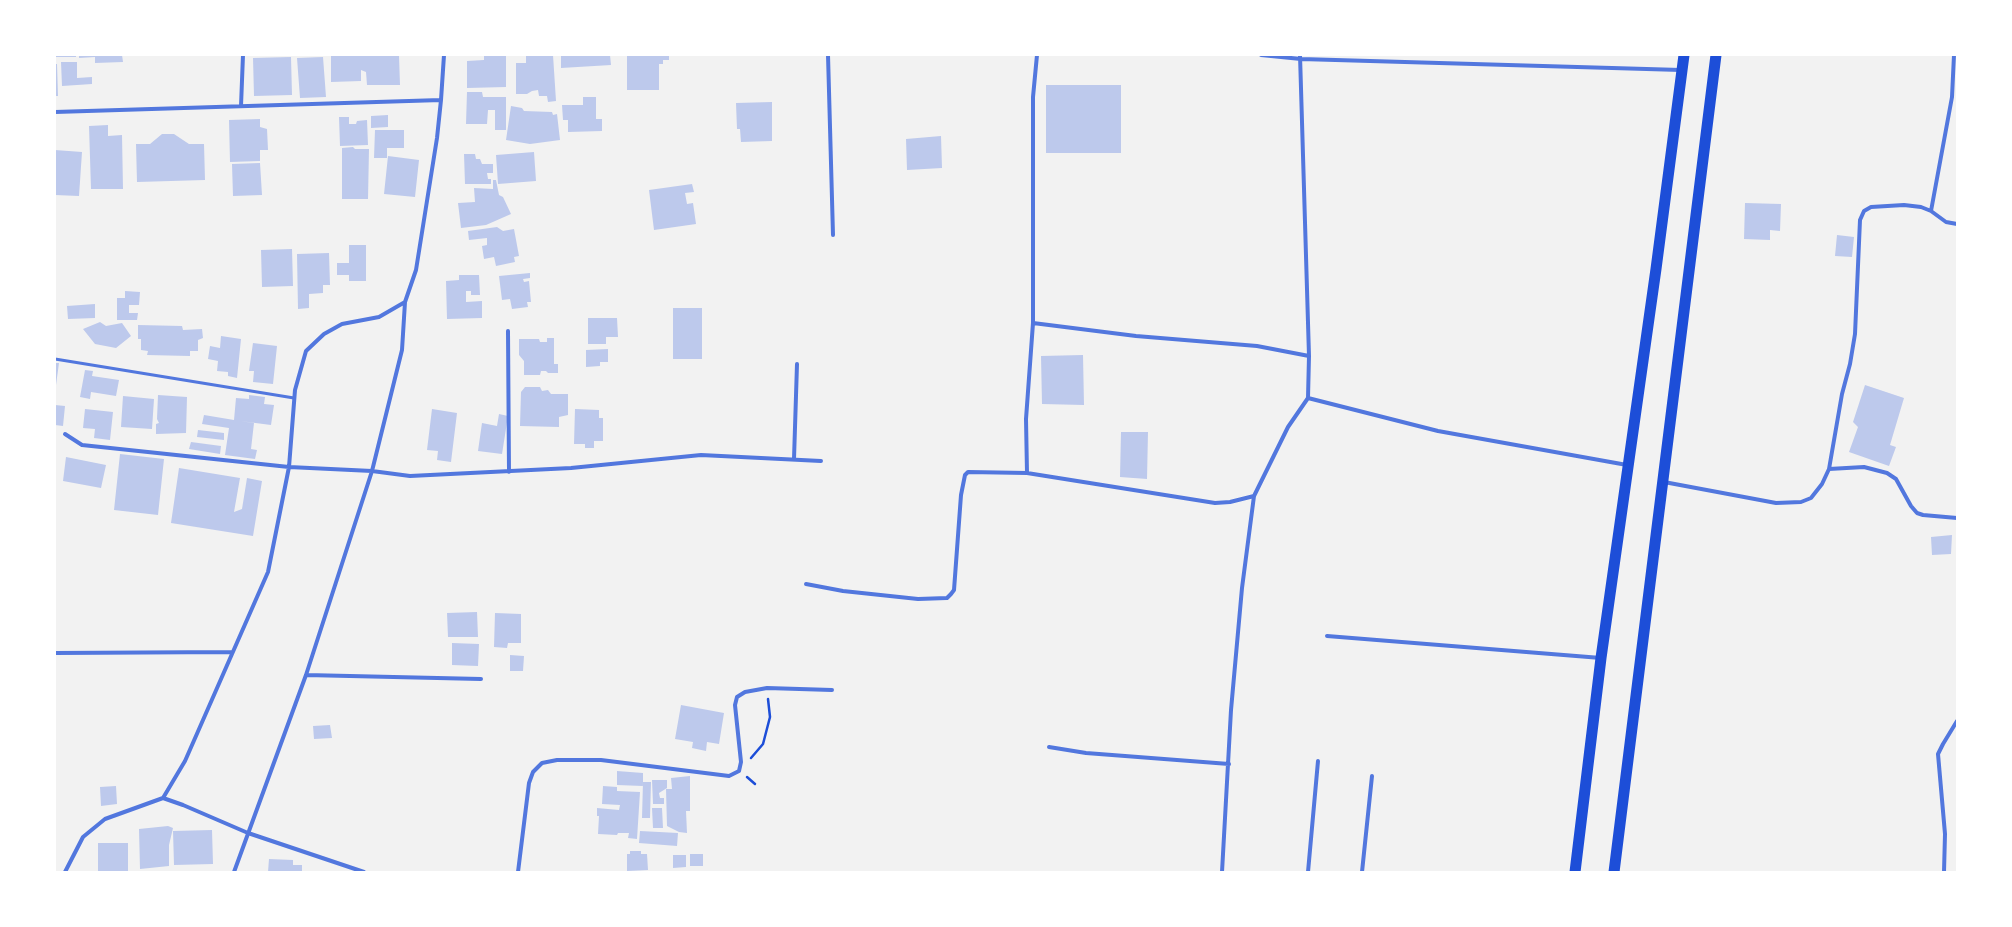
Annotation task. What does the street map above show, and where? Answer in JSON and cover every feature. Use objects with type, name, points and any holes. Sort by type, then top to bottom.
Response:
[{"type":"highway","points":[[1575,872],[1601,658],[1627,465],[1656,269],[1684,55]]},
{"type":"highway","points":[[1614,872],[1664,482],[1716,55]]},
{"type":"street","points":[[241,106],[243,55]]},
{"type":"street","points":[[234,872],[306,675],[372,472],[402,350],[405,302],[416,270],[437,138],[444,55]]},
{"type":"street","points":[[828,55],[833,235]]},
{"type":"street","points":[[1027,473],[1026,419],[1033,323],[1033,97],[1037,55]]},
{"type":"street","points":[[1261,55],[1682,70]]},
{"type":"street","points":[[1931,211],[1952,98],[1954,55]]},
{"type":"street","points":[[1222,872],[1231,710],[1242,588],[1254,496],[1288,427],[1308,398],[1309,356],[1301,57]]},
{"type":"street","points":[[55,112],[441,100]]},
{"type":"street","points":[[1664,482],[1787,504],[1801,502],[1811,498],[1822,484],[1829,469],[1855,334],[1860,220],[1864,211],[1871,207],[1921,207],[1931,211],[1946,222],[1957,224]]},
{"type":"street","points":[[65,872],[83,838],[104,819],[163,798],[184,761],[211,704],[232,652],[268,572],[289,467],[294,398],[306,352],[324,334],[342,324],[379,317],[405,302]]},
{"type":"street","points":[[1033,323],[1136,336],[1250,345],[1309,356]]},
{"type":"street","points":[[508,331],[508,472]]},
{"type":"street","points":[[794,459],[797,364]]},
{"type":"street","points":[[1308,398],[1438,431],[1627,465]]},
{"type":"street","points":[[64,434],[82,445],[289,467],[410,476],[571,468],[701,455],[821,461]]},
{"type":"street","points":[[1829,469],[1864,467],[1887,473],[1896,479],[1916,512],[1923,515],[1957,518]]},
{"type":"street","points":[[806,584],[843,591],[918,599],[947,598],[954,590],[960,509],[965,475],[972,472],[1027,473],[1216,503],[1230,502],[1254,496]]},
{"type":"street","points":[[1327,636],[1601,658]]},
{"type":"street","points":[[55,653],[232,652]]},
{"type":"street","points":[[306,675],[481,679]]},
{"type":"street","points":[[518,872],[529,783],[533,772],[542,763],[557,760],[601,760],[730,776],[739,771],[741,762],[735,705],[737,697],[745,692],[767,688],[832,690]]},
{"type":"street","points":[[1944,872],[1945,834],[1938,754],[1957,721]]},
{"type":"street","points":[[1049,747],[1086,753],[1229,764]]},
{"type":"street","points":[[1308,872],[1318,761]]},
{"type":"street","points":[[1362,872],[1372,776]]},
{"type":"street","points":[[163,798],[248,833],[364,872]]},
{"type":"lane","points":[[55,359],[294,398]]},
{"type":"path","points":[[739,771],[763,744],[770,717],[767,688]]},
{"type":"building","points":[[55,55],[76,55],[76,57],[55,57]]},
{"type":"building","points":[[79,55],[122,55],[123,62],[95,63],[95,57],[79,58]]},
{"type":"building","points":[[331,55],[399,55],[400,85],[367,85],[366,72],[361,70],[361,81],[331,82]]},
{"type":"building","points":[[526,55],[553,55],[556,101],[548,102],[547,96],[539,96],[538,90],[527,94],[516,94],[516,63],[526,63]]},
{"type":"building","points":[[561,55],[610,55],[611,65],[561,68]]},
{"type":"building","points":[[627,55],[669,55],[669,60],[663,60],[663,64],[659,64],[659,90],[627,90]]},
{"type":"building","points":[[484,56],[506,56],[506,87],[467,88],[467,61],[484,60]]},
{"type":"building","points":[[291,57],[292,95],[254,96],[253,58]]},
{"type":"building","points":[[323,57],[326,97],[300,98],[297,58]]},
{"type":"building","points":[[61,62],[77,62],[77,78],[92,77],[92,84],[62,86]]},
{"type":"building","points":[[55,64],[57,64],[58,96],[55,96]]},
{"type":"building","points":[[1046,85],[1121,85],[1121,153],[1046,153]]},
{"type":"building","points":[[467,92],[482,92],[483,97],[506,97],[506,130],[495,130],[495,110],[488,110],[487,124],[466,124]]},
{"type":"building","points":[[583,97],[596,97],[596,119],[602,119],[602,131],[568,132],[568,120],[563,120],[562,105],[583,105]]},
{"type":"building","points":[[772,102],[772,141],[741,142],[740,129],[737,129],[736,103]]},
{"type":"building","points":[[511,106],[522,108],[524,111],[552,112],[553,115],[557,114],[560,140],[530,144],[506,140]]},
{"type":"building","points":[[388,115],[388,127],[371,128],[371,116]]},
{"type":"building","points":[[339,117],[349,117],[349,124],[356,124],[357,121],[367,120],[368,145],[340,146]]},
{"type":"building","points":[[260,119],[260,127],[267,129],[268,150],[260,150],[260,161],[230,162],[229,120]]},
{"type":"building","points":[[108,125],[108,136],[122,135],[123,189],[91,189],[89,126]]},
{"type":"building","points":[[375,130],[404,130],[404,148],[387,148],[387,158],[374,158]]},
{"type":"building","points":[[162,134],[174,134],[189,144],[204,144],[205,180],[137,182],[136,144],[150,144]]},
{"type":"building","points":[[941,136],[942,168],[907,170],[906,139]]},
{"type":"building","points":[[353,147],[355,149],[369,149],[368,199],[342,199],[342,148]]},
{"type":"building","points":[[55,150],[82,152],[79,196],[55,195]]},
{"type":"building","points":[[534,152],[536,181],[498,184],[496,155]]},
{"type":"building","points":[[464,154],[475,154],[476,159],[480,159],[482,164],[493,164],[493,173],[487,173],[488,179],[491,179],[491,184],[465,184]]},
{"type":"building","points":[[388,156],[419,160],[415,197],[384,194]]},
{"type":"building","points":[[260,163],[262,195],[233,196],[232,164]]},
{"type":"building","points":[[493,180],[496,180],[499,195],[503,197],[511,214],[486,225],[461,228],[458,203],[475,202],[474,188],[493,189]]},
{"type":"building","points":[[692,184],[694,192],[685,193],[687,204],[693,203],[696,224],[654,230],[649,190]]},
{"type":"building","points":[[1745,203],[1781,204],[1780,231],[1770,230],[1770,240],[1744,239]]},
{"type":"building","points":[[497,227],[503,231],[514,229],[519,256],[514,257],[515,262],[496,266],[494,257],[484,259],[482,246],[487,245],[487,238],[469,240],[468,231]]},
{"type":"building","points":[[1837,235],[1854,237],[1852,257],[1835,256]]},
{"type":"building","points":[[349,245],[366,245],[366,281],[349,281],[349,275],[337,275],[337,263],[349,263]]},
{"type":"building","points":[[292,249],[293,286],[262,287],[261,250]]},
{"type":"building","points":[[329,253],[330,285],[323,285],[323,293],[309,294],[309,308],[298,309],[297,254]]},
{"type":"building","points":[[530,273],[530,278],[523,279],[524,282],[529,281],[531,302],[527,302],[528,307],[512,309],[510,299],[502,300],[499,276]]},
{"type":"building","points":[[459,275],[479,275],[480,295],[471,295],[471,291],[466,291],[466,302],[482,301],[482,318],[447,319],[446,281],[459,280]]},
{"type":"building","points":[[125,291],[140,292],[139,305],[129,305],[129,313],[138,313],[137,320],[117,320],[117,298],[125,298]]},
{"type":"building","points":[[95,304],[95,318],[68,319],[67,306]]},
{"type":"building","points":[[673,308],[702,308],[702,359],[673,359]]},
{"type":"building","points":[[588,318],[617,318],[618,337],[606,337],[606,344],[588,344]]},
{"type":"building","points":[[100,322],[106,326],[122,323],[131,336],[116,348],[95,344],[83,329]]},
{"type":"building","points":[[138,325],[182,326],[183,330],[202,329],[203,338],[198,340],[198,351],[190,351],[190,356],[147,355],[148,351],[141,350],[141,339],[138,339]]},
{"type":"building","points":[[221,336],[241,339],[237,378],[228,376],[228,372],[217,371],[218,361],[208,359],[210,346],[220,348]]},
{"type":"building","points":[[547,338],[554,338],[554,364],[558,364],[558,373],[541,371],[540,375],[524,375],[524,361],[519,355],[519,339],[539,339],[540,342],[547,342]]},
{"type":"building","points":[[253,343],[277,346],[273,384],[253,382],[254,371],[249,371]]},
{"type":"building","points":[[608,349],[608,362],[600,362],[600,366],[586,367],[586,350]]},
{"type":"building","points":[[1083,355],[1084,405],[1042,404],[1041,356]]},
{"type":"building","points":[[55,363],[59,363],[56,385],[55,385]]},
{"type":"building","points":[[85,370],[93,371],[92,376],[119,380],[116,396],[91,392],[90,399],[80,397]]},
{"type":"building","points":[[1865,385],[1904,398],[1890,445],[1896,447],[1889,466],[1849,452],[1858,427],[1853,422]]},
{"type":"building","points":[[525,387],[540,387],[542,391],[548,390],[551,394],[568,394],[568,415],[559,417],[559,427],[520,426],[521,392]]},
{"type":"building","points":[[158,395],[187,397],[186,433],[156,434],[156,424],[159,423],[157,419]]},
{"type":"building","points":[[249,395],[265,397],[264,404],[274,405],[271,425],[240,421],[254,423],[251,449],[257,450],[255,459],[225,455],[229,428],[202,424],[204,415],[234,420],[236,398],[249,399]]},
{"type":"building","points":[[123,396],[154,399],[152,429],[121,427]]},
{"type":"building","points":[[55,405],[65,406],[63,426],[55,425]]},
{"type":"building","points":[[85,409],[113,412],[110,440],[94,438],[95,429],[83,428]]},
{"type":"building","points":[[432,409],[457,413],[451,462],[437,460],[438,451],[427,450]]},
{"type":"building","points":[[575,409],[599,410],[599,418],[603,418],[603,441],[594,441],[594,448],[585,448],[585,444],[574,444]]},
{"type":"building","points":[[499,414],[508,416],[502,454],[478,451],[482,423],[497,426]]},
{"type":"building","points":[[198,430],[224,433],[224,440],[197,437]]},
{"type":"building","points":[[1121,432],[1148,432],[1147,479],[1120,477]]},
{"type":"building","points":[[191,442],[221,446],[220,454],[189,449]]},
{"type":"building","points":[[120,454],[164,459],[158,515],[114,510]]},
{"type":"building","points":[[66,457],[106,465],[101,488],[63,481]]},
{"type":"building","points":[[179,468],[240,478],[234,512],[242,509],[247,478],[262,481],[253,536],[171,523]]},
{"type":"building","points":[[1952,535],[1951,554],[1932,555],[1931,537]]},
{"type":"building","points":[[477,612],[478,637],[448,637],[447,613]]},
{"type":"building","points":[[495,613],[521,614],[521,643],[508,643],[507,648],[494,647]]},
{"type":"building","points":[[452,643],[479,644],[478,666],[452,665]]},
{"type":"building","points":[[510,655],[524,656],[523,671],[510,671]]},
{"type":"building","points":[[681,705],[724,713],[719,744],[707,742],[706,751],[692,748],[693,742],[675,739]]},
{"type":"building","points":[[330,725],[332,738],[314,739],[313,726]]},
{"type":"building","points":[[617,771],[643,773],[643,786],[617,785]]},
{"type":"building","points":[[690,776],[690,811],[686,811],[687,833],[679,832],[667,826],[666,789],[672,789],[671,778]]},
{"type":"building","points":[[652,780],[667,780],[667,788],[659,793],[660,798],[664,798],[664,804],[653,804]]},
{"type":"building","points":[[643,782],[651,782],[650,818],[642,818]]},
{"type":"building","points":[[116,786],[117,804],[101,806],[100,787]]},
{"type":"building","points":[[603,786],[617,787],[617,791],[640,792],[637,839],[628,838],[629,833],[618,833],[617,835],[598,834],[599,816],[597,816],[597,808],[619,810],[620,805],[602,804]]},
{"type":"building","points":[[652,808],[662,808],[663,828],[653,828]]},
{"type":"building","points":[[168,826],[173,828],[169,845],[169,866],[140,869],[139,829]]},
{"type":"building","points":[[212,830],[213,864],[174,865],[173,831]]},
{"type":"building","points":[[640,831],[678,833],[677,846],[639,843]]},
{"type":"building","points":[[98,843],[128,843],[128,872],[98,872]]},
{"type":"building","points":[[630,851],[641,851],[641,854],[647,854],[648,870],[627,871],[627,854],[630,854]]},
{"type":"building","points":[[690,854],[703,854],[703,866],[690,866]]},
{"type":"building","points":[[673,855],[686,855],[686,867],[673,868]]},
{"type":"building","points":[[269,859],[293,860],[293,865],[302,865],[302,872],[268,872]]}]
